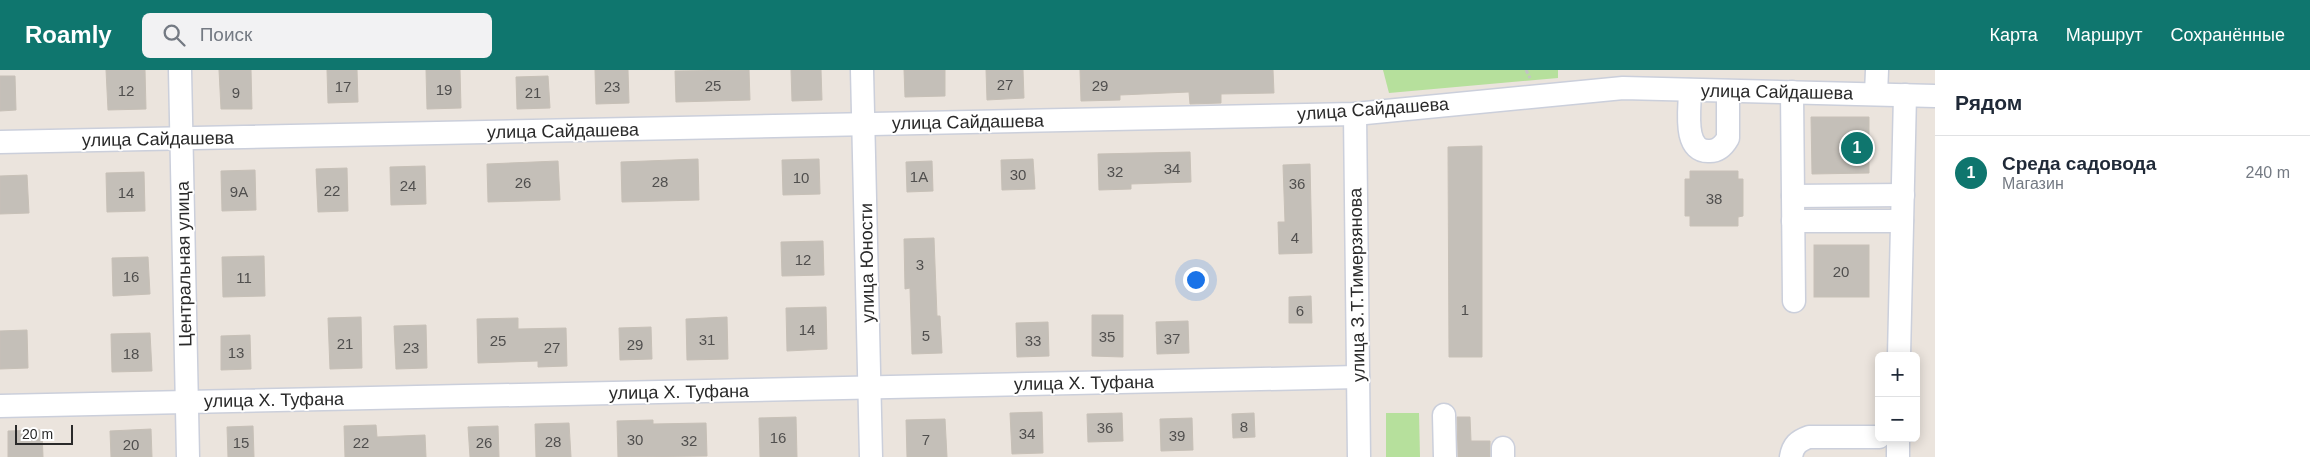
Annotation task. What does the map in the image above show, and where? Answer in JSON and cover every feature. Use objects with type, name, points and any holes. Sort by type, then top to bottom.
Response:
[{"type":"street","name":"Центральная улица","points":[[180,70],[188,457]]},
{"type":"street","name":"улица Юности","points":[[862,70],[870,457]]},
{"type":"street","points":[[1876,94],[1877,70]]},
{"type":"street","name":"улица Сайдашева","points":[[0,142],[1355,114],[1623,88],[1935,96]]},
{"type":"street","points":[[1690,90],[1690,138],[1695,146],[1710,152],[1718,150],[1728,138],[1728,90]]},
{"type":"street","points":[[1792,92],[1794,301]]},
{"type":"street","points":[[1900,352],[1905,95]]},
{"type":"street","name":"улица З.Т.Тимерзянова","points":[[1355,114],[1359,457]]},
{"type":"street","points":[[1793,196],[1903,196]]},
{"type":"street","points":[[1793,221],[1902,220]]},
{"type":"street","name":"улица Х. Туфана","points":[[0,406],[1358,377]]},
{"type":"street","points":[[1444,415],[1445,457]]},
{"type":"street","points":[[1791,457],[1794,446],[1800,440],[1809,437],[1875,437]]},
{"type":"street","points":[[1898,442],[1898,457]]},
{"type":"green space","points":[[1383,70],[1558,70],[1558,78],[1389,93]]},
{"type":"green space","points":[[1386,413],[1419,413],[1420,457],[1386,457]]},
{"type":"building","points":[[106,70],[145,70],[146,109],[108,110]]},
{"type":"building","points":[[219,70],[251,70],[252,109],[221,109]]},
{"type":"building","points":[[327,70],[357,70],[358,102],[328,103]]},
{"type":"building","points":[[426,70],[460,70],[461,108],[427,109]]},
{"type":"building","points":[[595,70],[628,70],[629,103],[596,104]]},
{"type":"building","points":[[749,70],[750,100],[676,102],[675,71]]},
{"type":"building","points":[[791,70],[821,70],[822,100],[792,101]]},
{"type":"building","points":[[904,70],[945,70],[945,96],[905,97]]},
{"type":"building","points":[[986,70],[1023,70],[1024,98],[987,100]]},
{"type":"building","points":[[1080,70],[1273,70],[1274,93],[1221,94],[1221,103],[1190,104],[1189,92],[1120,95],[1120,100],[1081,101]]},
{"type":"building","points":[[0,76],[15,76],[16,110],[0,111]]},
{"type":"building","points":[[548,76],[550,108],[517,109],[516,77]]},
{"type":"building","points":[[1811,117],[1869,117],[1869,173],[1812,174]]},
{"type":"building","points":[[1482,146],[1482,357],[1449,357],[1448,147]]},
{"type":"building","points":[[1190,152],[1191,182],[1131,184],[1131,189],[1099,190],[1098,154]]},
{"type":"building","points":[[698,159],[699,200],[622,202],[621,162]]},
{"type":"building","points":[[819,159],[820,194],[783,195],[782,160]]},
{"type":"building","points":[[1033,159],[1035,189],[1002,190],[1001,160]]},
{"type":"building","points":[[558,161],[560,200],[488,202],[487,164]]},
{"type":"building","points":[[932,161],[933,191],[907,192],[906,162]]},
{"type":"building","points":[[1310,164],[1312,253],[1279,254],[1278,222],[1285,222],[1283,165]]},
{"type":"building","points":[[425,166],[426,204],[391,205],[390,167]]},
{"type":"building","points":[[347,168],[348,211],[318,212],[316,169]]},
{"type":"building","points":[[255,170],[256,210],[222,211],[221,171]]},
{"type":"building","points":[[1690,171],[1738,171],[1738,179],[1743,179],[1743,216],[1738,217],[1738,226],[1690,226],[1690,216],[1685,216],[1685,179],[1690,179]]},
{"type":"building","points":[[144,172],[145,211],[107,212],[106,173]]},
{"type":"building","points":[[27,175],[29,213],[0,214],[0,176]]},
{"type":"building","points":[[934,238],[937,316],[940,316],[942,353],[912,354],[910,288],[905,289],[904,239]]},
{"type":"building","points":[[823,241],[824,275],[782,276],[781,242]]},
{"type":"building","points":[[1814,245],[1869,245],[1869,297],[1814,297]]},
{"type":"building","points":[[264,256],[265,296],[223,297],[222,257]]},
{"type":"building","points":[[148,257],[150,294],[113,296],[112,258]]},
{"type":"building","points":[[1311,296],[1312,323],[1289,323],[1289,297]]},
{"type":"building","points":[[826,307],[827,349],[787,351],[786,308]]},
{"type":"building","points":[[1092,315],[1123,315],[1123,357],[1092,356]]},
{"type":"building","points":[[361,317],[362,368],[330,369],[328,318]]},
{"type":"building","points":[[727,317],[728,359],[687,360],[686,319]]},
{"type":"building","points":[[518,318],[518,329],[566,328],[567,366],[538,367],[538,361],[478,363],[477,319]]},
{"type":"building","points":[[1188,321],[1189,353],[1157,354],[1156,322]]},
{"type":"building","points":[[1048,322],[1049,356],[1017,357],[1016,323]]},
{"type":"building","points":[[426,325],[427,368],[396,369],[394,326]]},
{"type":"building","points":[[651,327],[652,359],[620,360],[619,328]]},
{"type":"building","points":[[27,330],[28,368],[0,369],[0,331]]},
{"type":"building","points":[[150,333],[152,371],[112,372],[111,334]]},
{"type":"building","points":[[250,335],[251,369],[221,370],[221,336]]},
{"type":"building","points":[[1042,412],[1043,453],[1012,454],[1010,413]]},
{"type":"building","points":[[1122,413],[1123,441],[1088,442],[1087,414]]},
{"type":"building","points":[[1254,413],[1255,437],[1233,438],[1232,414]]},
{"type":"building","points":[[796,417],[797,457],[760,457],[759,418]]},
{"type":"building","points":[[1457,417],[1470,417],[1471,441],[1490,441],[1490,457],[1458,457]]},
{"type":"building","points":[[1192,418],[1193,450],[1161,451],[1160,419]]},
{"type":"building","points":[[945,419],[947,457],[907,457],[906,420]]},
{"type":"building","points":[[653,420],[653,424],[706,423],[707,456],[618,457],[617,421]]},
{"type":"building","points":[[569,423],[571,457],[536,457],[535,424]]},
{"type":"building","points":[[376,425],[377,437],[425,435],[426,457],[345,457],[344,426]]},
{"type":"building","points":[[253,426],[254,457],[228,457],[227,427]]},
{"type":"building","points":[[498,426],[499,457],[470,457],[468,427]]},
{"type":"building","points":[[151,429],[152,457],[111,457],[110,431]]},
{"type":"building","points":[[42,430],[43,457],[8,457],[8,431]]},
{"type":"place","name":"Среда садовода","points":[[1857,148]]}]
